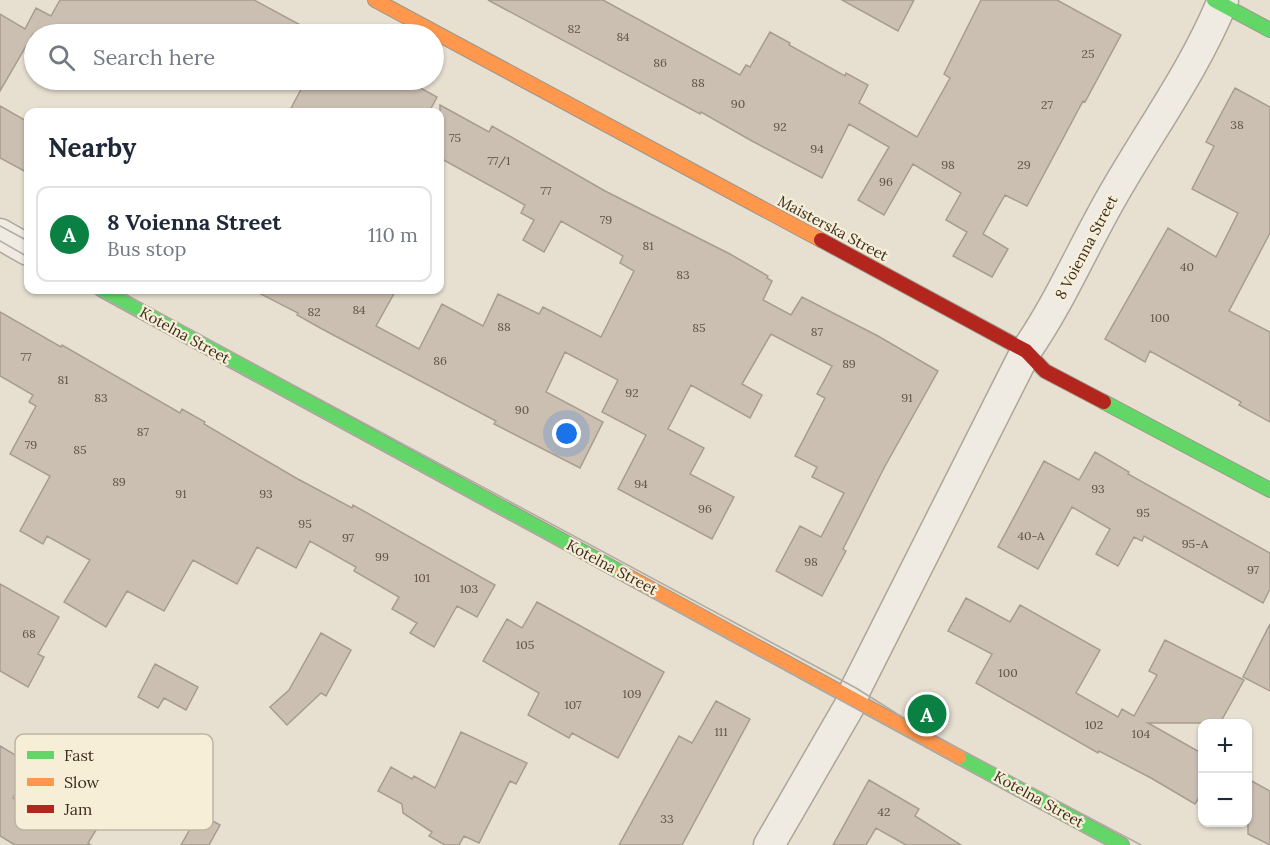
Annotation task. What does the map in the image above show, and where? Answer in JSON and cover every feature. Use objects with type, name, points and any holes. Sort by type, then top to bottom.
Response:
[{"type":"street","name":"Maisterska Street","points":[[375,0],[420,24]]},
{"type":"street","name":"8 Voienna Street","points":[[769,845],[850,705],[1026,351],[1048,320],[1112,196],[1205,43],[1220,1]]},
{"type":"street","points":[[1220,1],[1270,30]]},
{"type":"street","name":"Maisterska Street","points":[[444,37],[1026,351],[1045,371],[1270,490]]},
{"type":"street","points":[[0,234],[24,247]]},
{"type":"street","name":"Kotelna Street","points":[[109,294],[1122,845]]},
{"type":"building","points":[[60,0],[254,0],[298,24],[28,24],[36,8],[51,16]]},
{"type":"building","points":[[488,0],[603,0],[740,75],[746,65],[750,67],[770,32],[845,76],[846,73],[868,85],[859,103],[917,137],[950,78],[944,74],[981,0],[1057,0],[1121,35],[1027,206],[1005,195],[983,234],[1008,249],[992,277],[953,256],[967,232],[946,220],[961,193],[913,164],[884,215],[858,200],[889,147],[849,124],[822,178]]},
{"type":"building","points":[[842,0],[914,0],[898,31]]},
{"type":"building","points":[[0,14],[24,28],[24,50],[0,91]]},
{"type":"building","points":[[1235,88],[1270,107],[1270,233],[1229,311],[1270,332],[1270,422],[1239,405],[1241,402],[1150,351],[1145,362],[1105,339],[1168,228],[1216,257],[1238,213],[1192,189],[1214,146],[1206,142]]},
{"type":"building","points":[[301,90],[424,90],[437,97],[431,108],[291,108]]},
{"type":"building","points":[[440,105],[489,132],[492,126],[605,191],[730,254],[768,276],[767,278],[772,281],[763,300],[791,315],[802,297],[878,336],[938,371],[884,468],[843,549],[846,551],[822,596],[776,571],[800,526],[821,537],[844,493],[812,477],[817,467],[795,456],[825,398],[817,394],[832,366],[771,334],[742,384],[762,395],[750,418],[691,385],[668,429],[704,448],[690,474],[734,497],[712,539],[618,489],[646,435],[602,412],[618,380],[565,352],[546,392],[603,422],[580,468],[494,424],[496,421],[261,294],[394,294],[376,326],[419,349],[442,304],[483,326],[498,294],[539,314],[543,307],[601,337],[634,271],[620,263],[623,256],[561,221],[544,252],[523,240],[534,220],[521,213],[525,205],[444,160],[444,108],[440,108]]},
{"type":"building","points":[[0,106],[24,120],[24,171],[0,158]]},
{"type":"building","points":[[0,312],[180,413],[182,409],[296,478],[352,508],[353,505],[495,585],[477,617],[457,606],[434,647],[410,633],[417,623],[392,609],[399,597],[354,571],[356,567],[310,541],[296,568],[257,547],[237,584],[193,560],[164,611],[127,591],[106,627],[64,602],[90,560],[47,536],[43,544],[20,531],[50,476],[10,454],[36,406],[29,402],[33,395],[0,376]]},
{"type":"building","points":[[1095,452],[1129,472],[1128,474],[1270,553],[1270,589],[1263,603],[1144,536],[1142,541],[1134,537],[1118,566],[1096,554],[1110,529],[1072,507],[1038,569],[998,547],[1044,461],[1079,480]]},
{"type":"building","points":[[0,584],[59,617],[38,654],[44,657],[28,687],[0,671]]},
{"type":"building","points":[[966,598],[1010,622],[1020,605],[1100,650],[1076,693],[1118,717],[1122,709],[1134,716],[1157,675],[1149,671],[1165,640],[1244,680],[1222,719],[1198,719],[1198,723],[1148,723],[1198,751],[1198,799],[1195,804],[1151,778],[1099,751],[1098,753],[976,683],[992,654],[948,631]]},
{"type":"building","points":[[537,602],[664,672],[618,758],[572,733],[569,738],[528,715],[539,693],[483,661],[507,619],[522,628]]},
{"type":"building","points":[[1270,624],[1270,691],[1243,677]]},
{"type":"building","points":[[321,633],[351,650],[326,696],[321,693],[287,725],[270,707],[289,690]]},
{"type":"building","points":[[155,664],[198,687],[186,710],[164,698],[158,708],[138,697]]},
{"type":"building","points":[[716,701],[750,719],[682,845],[619,845],[679,736],[692,743]]},
{"type":"building","points":[[461,732],[527,763],[516,784],[510,781],[479,843],[464,836],[459,845],[445,845],[429,836],[432,832],[403,813],[402,804],[378,791],[391,767],[435,788]]},
{"type":"building","points":[[0,746],[15,755],[15,795],[13,798],[15,799],[15,830],[96,830],[88,843],[91,845],[15,845],[0,836]]},
{"type":"building","points":[[869,780],[919,809],[915,816],[961,845],[906,845],[876,828],[866,845],[833,845]]},
{"type":"building","points":[[1252,781],[1270,791],[1270,845],[1248,834],[1248,827],[1252,827]]},
{"type":"building","points":[[213,821],[220,825],[209,845],[181,845],[189,830],[213,830]]},
{"type":"tram line","points":[[0,226],[24,239]]},
{"type":"tram line","points":[[0,241],[24,255]]},
{"type":"tram line","points":[[95,294],[1106,845]]},
{"type":"tram line","points":[[124,294],[856,688],[918,727],[1141,845]]},
{"type":"traffic: fast","points":[[1214,0],[1270,30]]},
{"type":"traffic: fast","points":[[109,294],[622,573]]},
{"type":"traffic: fast","points":[[1104,402],[1270,490]]},
{"type":"traffic: fast","points":[[959,757],[1122,845]]},
{"type":"traffic: slow","points":[[375,0],[420,24]]},
{"type":"traffic: slow","points":[[444,37],[821,240]]},
{"type":"traffic: slow","points":[[622,573],[959,757]]},
{"type":"traffic: jam","points":[[821,240],[1026,351],[1045,371],[1104,402]]},
{"type":"place","name":"8 Voienna Street","points":[[927,714]]}]
